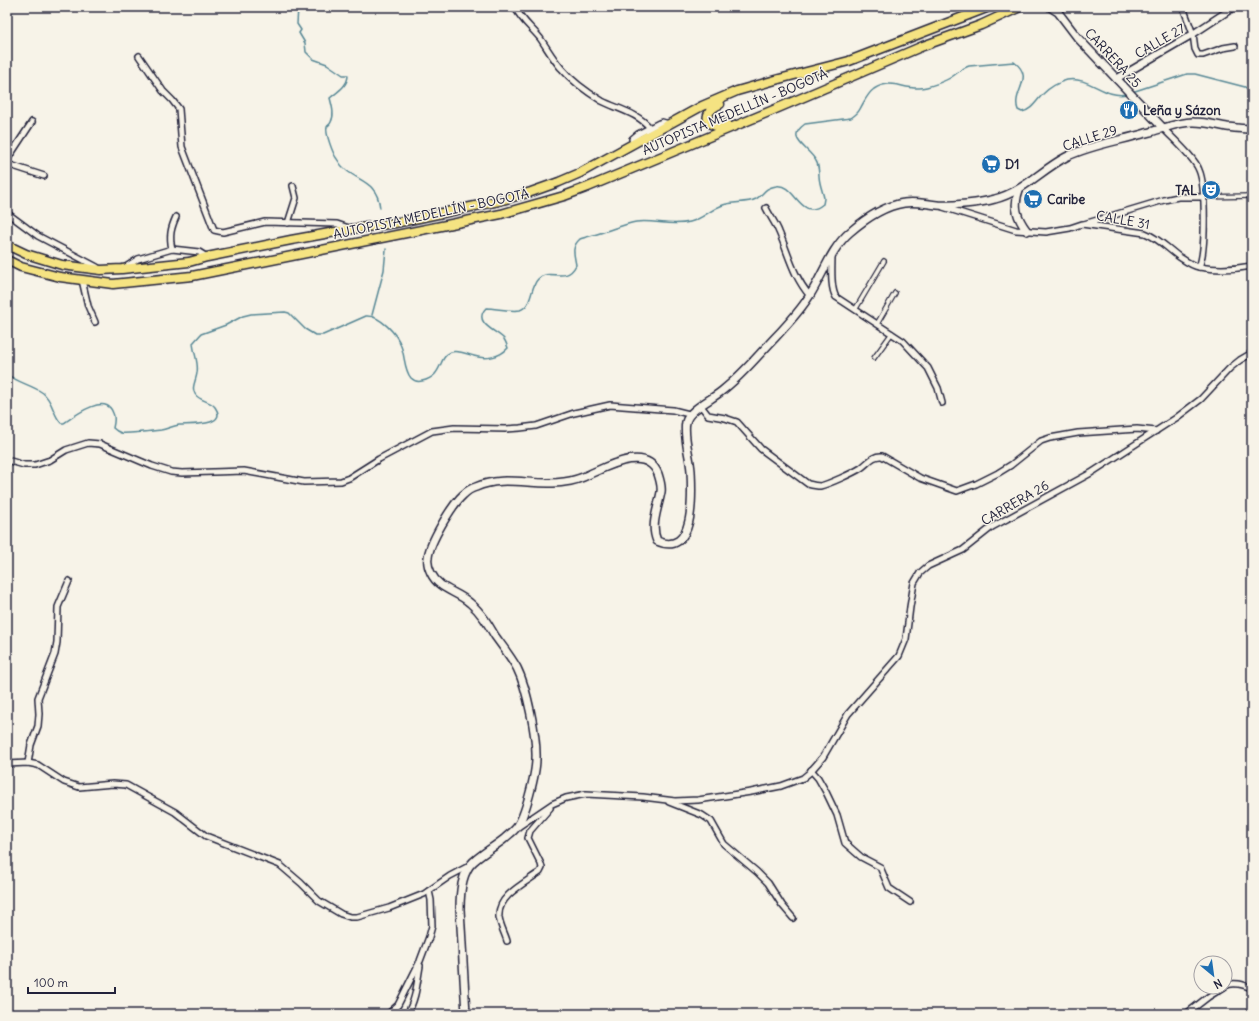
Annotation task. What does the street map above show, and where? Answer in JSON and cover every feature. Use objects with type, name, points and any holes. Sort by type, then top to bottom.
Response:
[{"type":"highway","name":"AUTOPISTA MEDELLÍN - BOGOTÁ","points":[[7,245],[26,254],[62,265],[101,270],[122,269],[189,262],[207,257],[352,229],[395,223],[499,201],[531,192],[580,173],[702,106],[737,91],[849,61],[989,7]]},
{"type":"highway","name":"AUTOPISTA MEDELLÍN - BOGOTÁ","points":[[7,260],[60,278],[113,284],[192,276],[501,214],[538,204],[588,187],[923,46],[981,25],[1020,7]]},
{"type":"highway","points":[[771,111],[759,110],[718,127],[710,123],[708,115],[709,111],[715,106],[739,96],[770,87],[779,79]]},
{"type":"main road","name":"CARRERA 25","points":[[1050,7],[1058,9],[1077,36],[1163,128]]},
{"type":"main road","name":"CALLE 29","points":[[689,414],[719,394],[734,381],[786,325],[810,296],[832,255],[849,232],[888,208],[905,202],[938,205],[992,200],[1003,197],[1019,190],[1055,164],[1076,152],[1163,128],[1194,122],[1230,128],[1252,129]]},
{"type":"main road","points":[[1019,190],[1015,207],[1017,216],[1027,231]]},
{"type":"main road","points":[[466,1014],[460,899],[463,880],[471,865],[516,828],[520,821],[533,778],[536,759],[535,734],[525,691],[517,668],[478,611],[467,600],[444,588],[435,580],[429,570],[429,551],[441,526],[452,508],[463,494],[475,487],[500,480],[563,483],[584,477],[616,463],[637,459],[646,460],[652,464],[657,471],[660,480],[661,490],[654,533],[656,539],[663,544],[669,544],[682,539],[689,524],[691,510],[691,472],[686,432],[686,421],[689,414]]},
{"type":"street","points":[[516,7],[523,21],[539,38],[560,67],[572,78],[601,100],[639,118],[650,128]]},
{"type":"street","points":[[1183,7],[1193,34],[1194,49],[1198,55],[1235,46]]},
{"type":"street","name":"CALLE 27","points":[[1116,79],[1193,34],[1234,7]]},
{"type":"street","points":[[139,56],[163,91],[179,109],[182,147],[214,230],[223,232],[265,222],[337,224],[352,229]]},
{"type":"street","points":[[7,160],[32,122]]},
{"type":"street","points":[[632,144],[632,139],[635,136],[650,128],[662,122],[670,124]]},
{"type":"street","name":"CARRERA 25","points":[[1163,128],[1197,166],[1201,176],[1204,234],[1203,253],[1199,267]]},
{"type":"street","points":[[7,164],[44,176]]},
{"type":"street","points":[[288,223],[296,198],[293,186]]},
{"type":"street","points":[[1082,224],[1178,197],[1252,196]]},
{"type":"street","name":"CALLE 31","points":[[938,205],[1007,228],[1027,231],[1046,232],[1082,224],[1132,231],[1154,237],[1179,257],[1199,267],[1222,268],[1252,266]]},
{"type":"street","points":[[766,208],[779,231],[795,274],[801,286],[810,296]]},
{"type":"street","points":[[7,213],[38,236],[101,270]]},
{"type":"street","points":[[172,249],[170,231],[176,216]]},
{"type":"street","points":[[122,269],[138,259],[172,249],[199,252],[207,257]]},
{"type":"street","points":[[832,255],[833,293],[855,310],[903,341],[928,368],[938,388],[942,403]]},
{"type":"street","points":[[855,310],[884,261]]},
{"type":"street","points":[[82,280],[88,306],[95,322]]},
{"type":"street","points":[[877,324],[895,293]]},
{"type":"street","points":[[874,358],[892,333]]},
{"type":"street","name":"CARRERA 26","points":[[516,828],[552,804],[566,798],[586,794],[675,801],[698,800],[781,786],[803,778],[823,757],[848,714],[899,656],[906,639],[914,583],[920,573],[928,566],[963,550],[992,527],[1091,473],[1176,418],[1202,399],[1230,368],[1252,353]]},
{"type":"street","points":[[7,460],[24,465],[35,464],[50,460],[66,450],[88,443],[100,444],[152,466],[171,472],[244,471],[304,482],[341,481],[349,478],[379,459],[432,431],[454,428],[506,429],[536,426],[574,413],[610,405],[674,410],[689,414]]},
{"type":"street","points":[[700,406],[708,415],[737,422],[761,449],[808,484],[814,486],[820,486],[854,471],[873,457],[882,456],[920,478],[954,491],[962,490],[998,473],[1011,465],[1035,445],[1050,438],[1078,433],[1131,429],[1156,430]]},
{"type":"street","points":[[28,763],[31,745],[38,726],[38,698],[55,654],[57,642],[58,607],[69,581]]},
{"type":"street","points":[[7,764],[28,763],[38,765],[64,782],[79,787],[113,784],[126,785],[175,812],[206,836],[280,865],[319,901],[350,917],[357,917],[389,908],[429,891],[450,876],[471,865]]},
{"type":"street","points":[[811,770],[818,778],[837,815],[845,843],[861,857],[880,867],[890,888],[910,902]]},
{"type":"street","points":[[660,799],[702,815],[711,821],[724,844],[768,883],[782,905],[793,918]]},
{"type":"street","points":[[507,942],[499,917],[501,906],[511,892],[540,872],[542,868],[528,838],[530,831],[552,804]]},
{"type":"street","points":[[388,1014],[398,1005],[420,961],[429,937],[432,926],[431,900],[429,891]]},
{"type":"street","points":[[406,1014],[415,997],[420,961]]},
{"type":"street","points":[[1233,984],[1241,984],[1252,988]]},
{"type":"street","points":[[1186,1014],[1211,995]]},
{"type":"waterway","points":[[298,7],[297,24],[301,30],[299,33],[305,43],[306,52],[313,59],[327,64],[343,75],[348,75],[348,79],[344,86],[330,98],[333,116],[327,130],[328,138],[335,156],[342,167],[374,190],[378,198],[380,208]]},
{"type":"waterway","points":[[7,374],[43,393],[49,400],[58,420],[61,423],[64,423],[82,411],[97,405],[109,407],[114,418],[113,428],[121,433],[161,430],[179,425],[206,423],[217,418],[218,413],[211,403],[199,398],[195,394],[194,386],[197,362],[193,343],[201,334],[226,325],[243,316],[251,314],[285,312],[289,313],[305,329],[315,335],[323,335],[366,316],[377,319],[387,326],[399,341],[407,371],[411,378],[416,381],[422,381],[429,379],[434,375],[444,358],[451,352],[460,352],[488,358],[497,356],[505,351],[508,348],[506,342],[501,336],[487,326],[482,318],[482,313],[486,308],[509,310],[520,310],[524,308],[529,300],[535,282],[538,279],[542,276],[562,275],[572,271],[576,265],[574,248],[580,239],[642,221],[676,224],[690,222],[699,219],[723,205],[752,201],[767,190],[776,186],[783,186],[803,206],[809,209],[815,209],[823,204],[824,198],[819,180],[817,163],[813,156],[797,139],[799,129],[805,124],[851,118],[858,112],[869,93],[880,86],[891,84],[913,88],[923,88],[946,80],[969,66],[1014,62],[1023,74],[1022,85],[1017,103],[1018,110],[1022,112],[1031,107],[1048,90],[1067,80],[1083,81],[1104,91],[1119,95],[1127,94]]},
{"type":"waterway","points":[[1132,92],[1187,74],[1195,74],[1245,87],[1252,93]]},
{"type":"waterway","points":[[372,315],[384,270],[386,249]]},
{"type":"place","name":"Leña y Sázon","points":[[1129,110]]},
{"type":"place","name":"D1","points":[[991,164]]},
{"type":"place","name":"TAL","points":[[1211,190]]},
{"type":"place","name":"Caribe","points":[[1033,199]]}]
